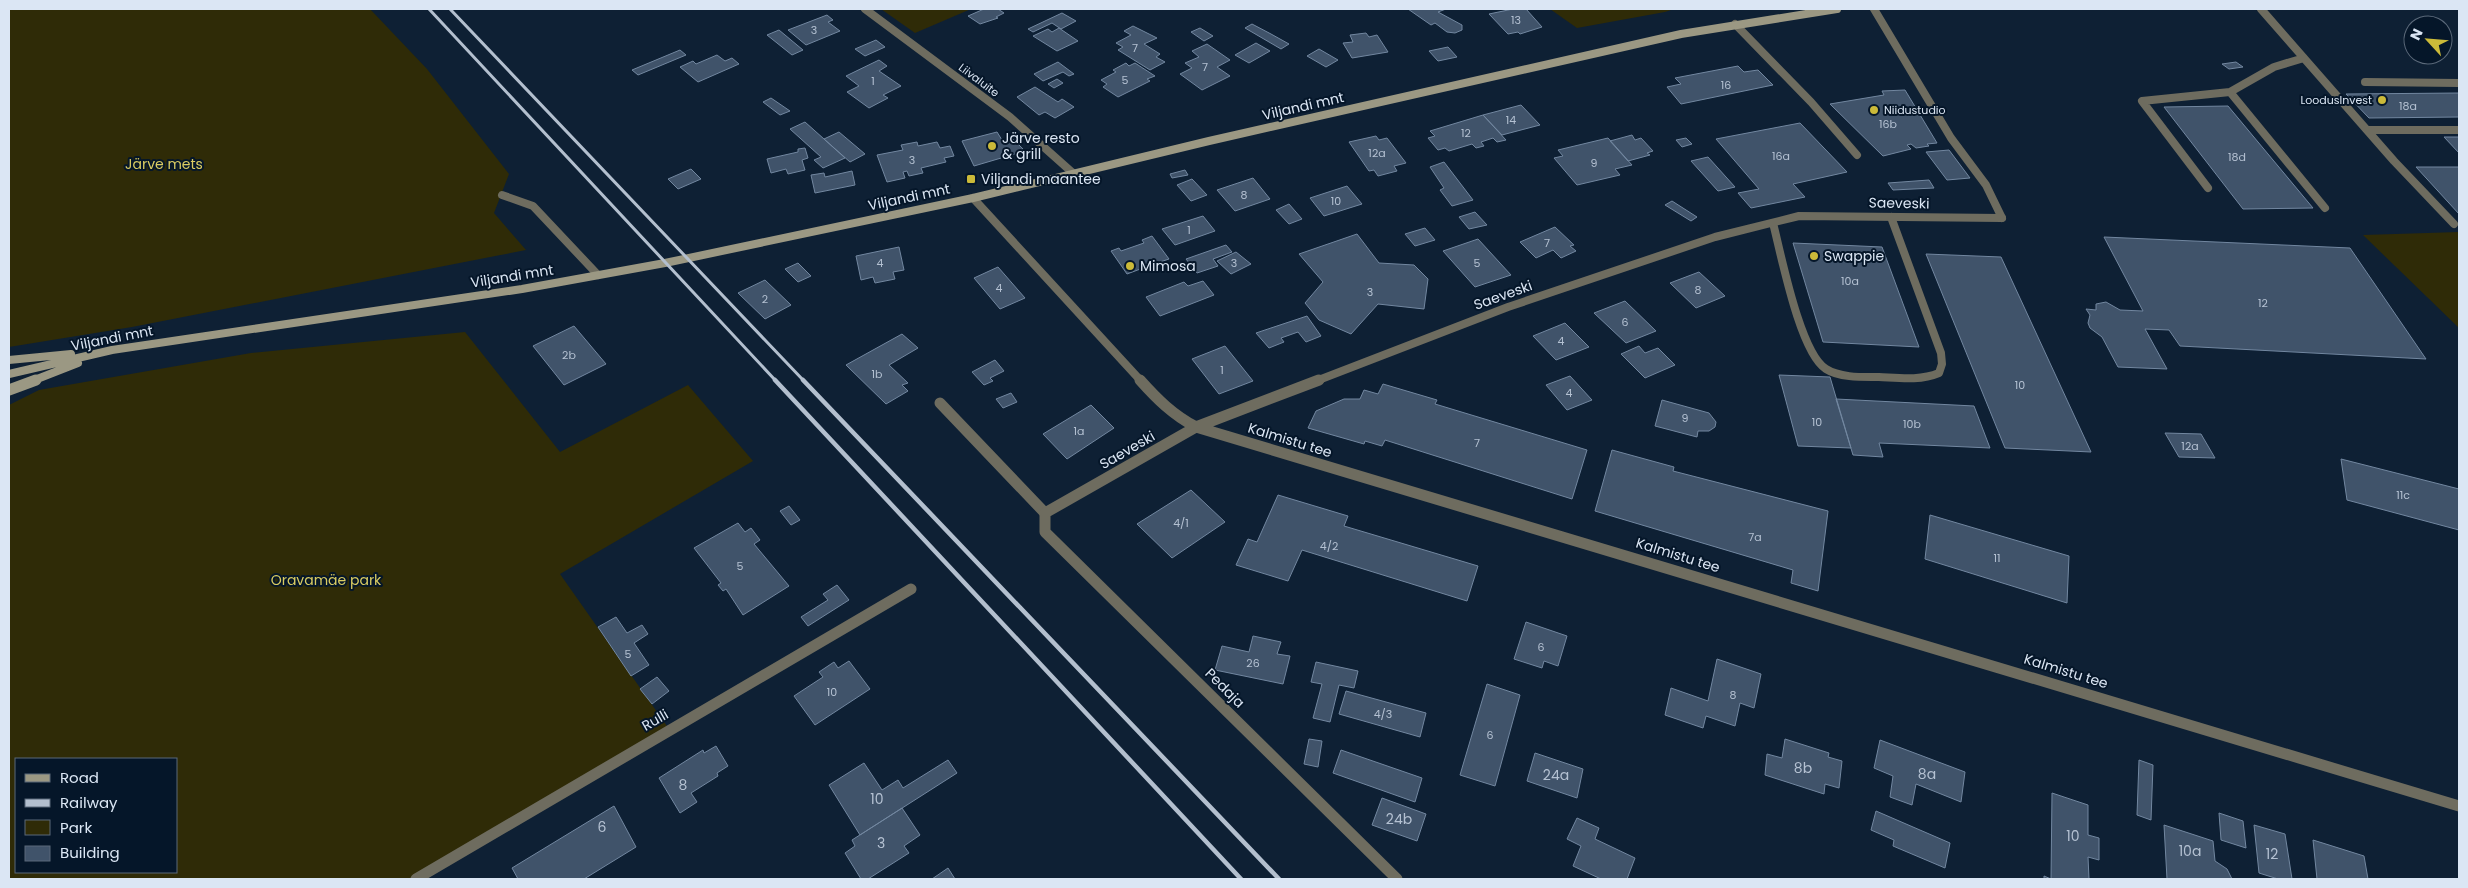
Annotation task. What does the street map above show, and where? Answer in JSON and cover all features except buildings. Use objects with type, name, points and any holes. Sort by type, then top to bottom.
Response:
[{"type":"main road","name":"Viljandi mnt","points":[[9,374],[112,350],[522,289],[665,263],[973,198],[1662,38],[1735,24],[1837,9]]},
{"type":"main road","points":[[9,360],[112,350]]},
{"type":"main road","points":[[9,390],[112,350]]},
{"type":"street","name":"Liivaluite","points":[[865,9],[1010,117],[1074,174]]},
{"type":"street","name":"Saeveski","points":[[1045,513],[1196,427],[1508,307],[1715,237],[1799,216],[2002,218],[1986,185],[1951,138],[1874,9]]},
{"type":"street","points":[[2261,9],[2367,130],[2454,224]]},
{"type":"street","points":[[1735,24],[1811,102],[1858,155]]},
{"type":"street","points":[[2208,188],[2142,101],[2230,92],[2274,68],[2304,58]]},
{"type":"street","points":[[2365,82],[2459,83]]},
{"type":"street","points":[[2230,92],[2325,208]]},
{"type":"street","points":[[2367,130],[2459,130]]},
{"type":"street","points":[[502,195],[533,206],[598,275]]},
{"type":"street","name":"Kalmistu tee","points":[[973,198],[1163,405],[1178,418],[1196,427],[2459,806]]},
{"type":"street","points":[[1773,222],[1806,338],[1811,351],[1825,369],[1843,375],[1927,378],[1938,373],[1942,364],[1941,353],[1891,217]]},
{"type":"street","points":[[940,403],[1045,513]]},
{"type":"street","name":"Pedaja","points":[[1045,513],[1045,532],[1397,879]]},
{"type":"street","name":"Rulli","points":[[416,879],[430,876],[911,589]]},
{"type":"green space","name":"Järve mets","points":[[9,9],[370,9],[427,69],[509,174],[494,213],[526,250],[132,327],[9,347]]},
{"type":"green space","points":[[881,9],[971,9],[915,33]]},
{"type":"green space","points":[[1550,9],[1674,9],[1577,28]]},
{"type":"green space","points":[[2459,232],[2459,328],[2363,235]]},
{"type":"green space","name":"Oravamäe park","points":[[465,332],[560,452],[688,385],[753,461],[560,574],[669,729],[415,879],[9,879],[9,405],[39,390],[251,353]]},
{"type":"railway","points":[[429,9],[776,381]]},
{"type":"railway","points":[[450,9],[804,381]]},
{"type":"railway","points":[[775,380],[1241,879]]},
{"type":"railway","points":[[803,380],[1279,879]]},
{"type":"place","name":"LoodusInvest","points":[[2382,100]]},
{"type":"place","name":"Niidustudio","points":[[1874,110]]},
{"type":"place","name":"Järve resto & grill","points":[[992,146]]},
{"type":"place","name":"Viljandi maantee","points":[[971,179]]},
{"type":"place","name":"Swappie","points":[[1814,256]]},
{"type":"place","name":"Mimosa","points":[[1130,266]]}]
